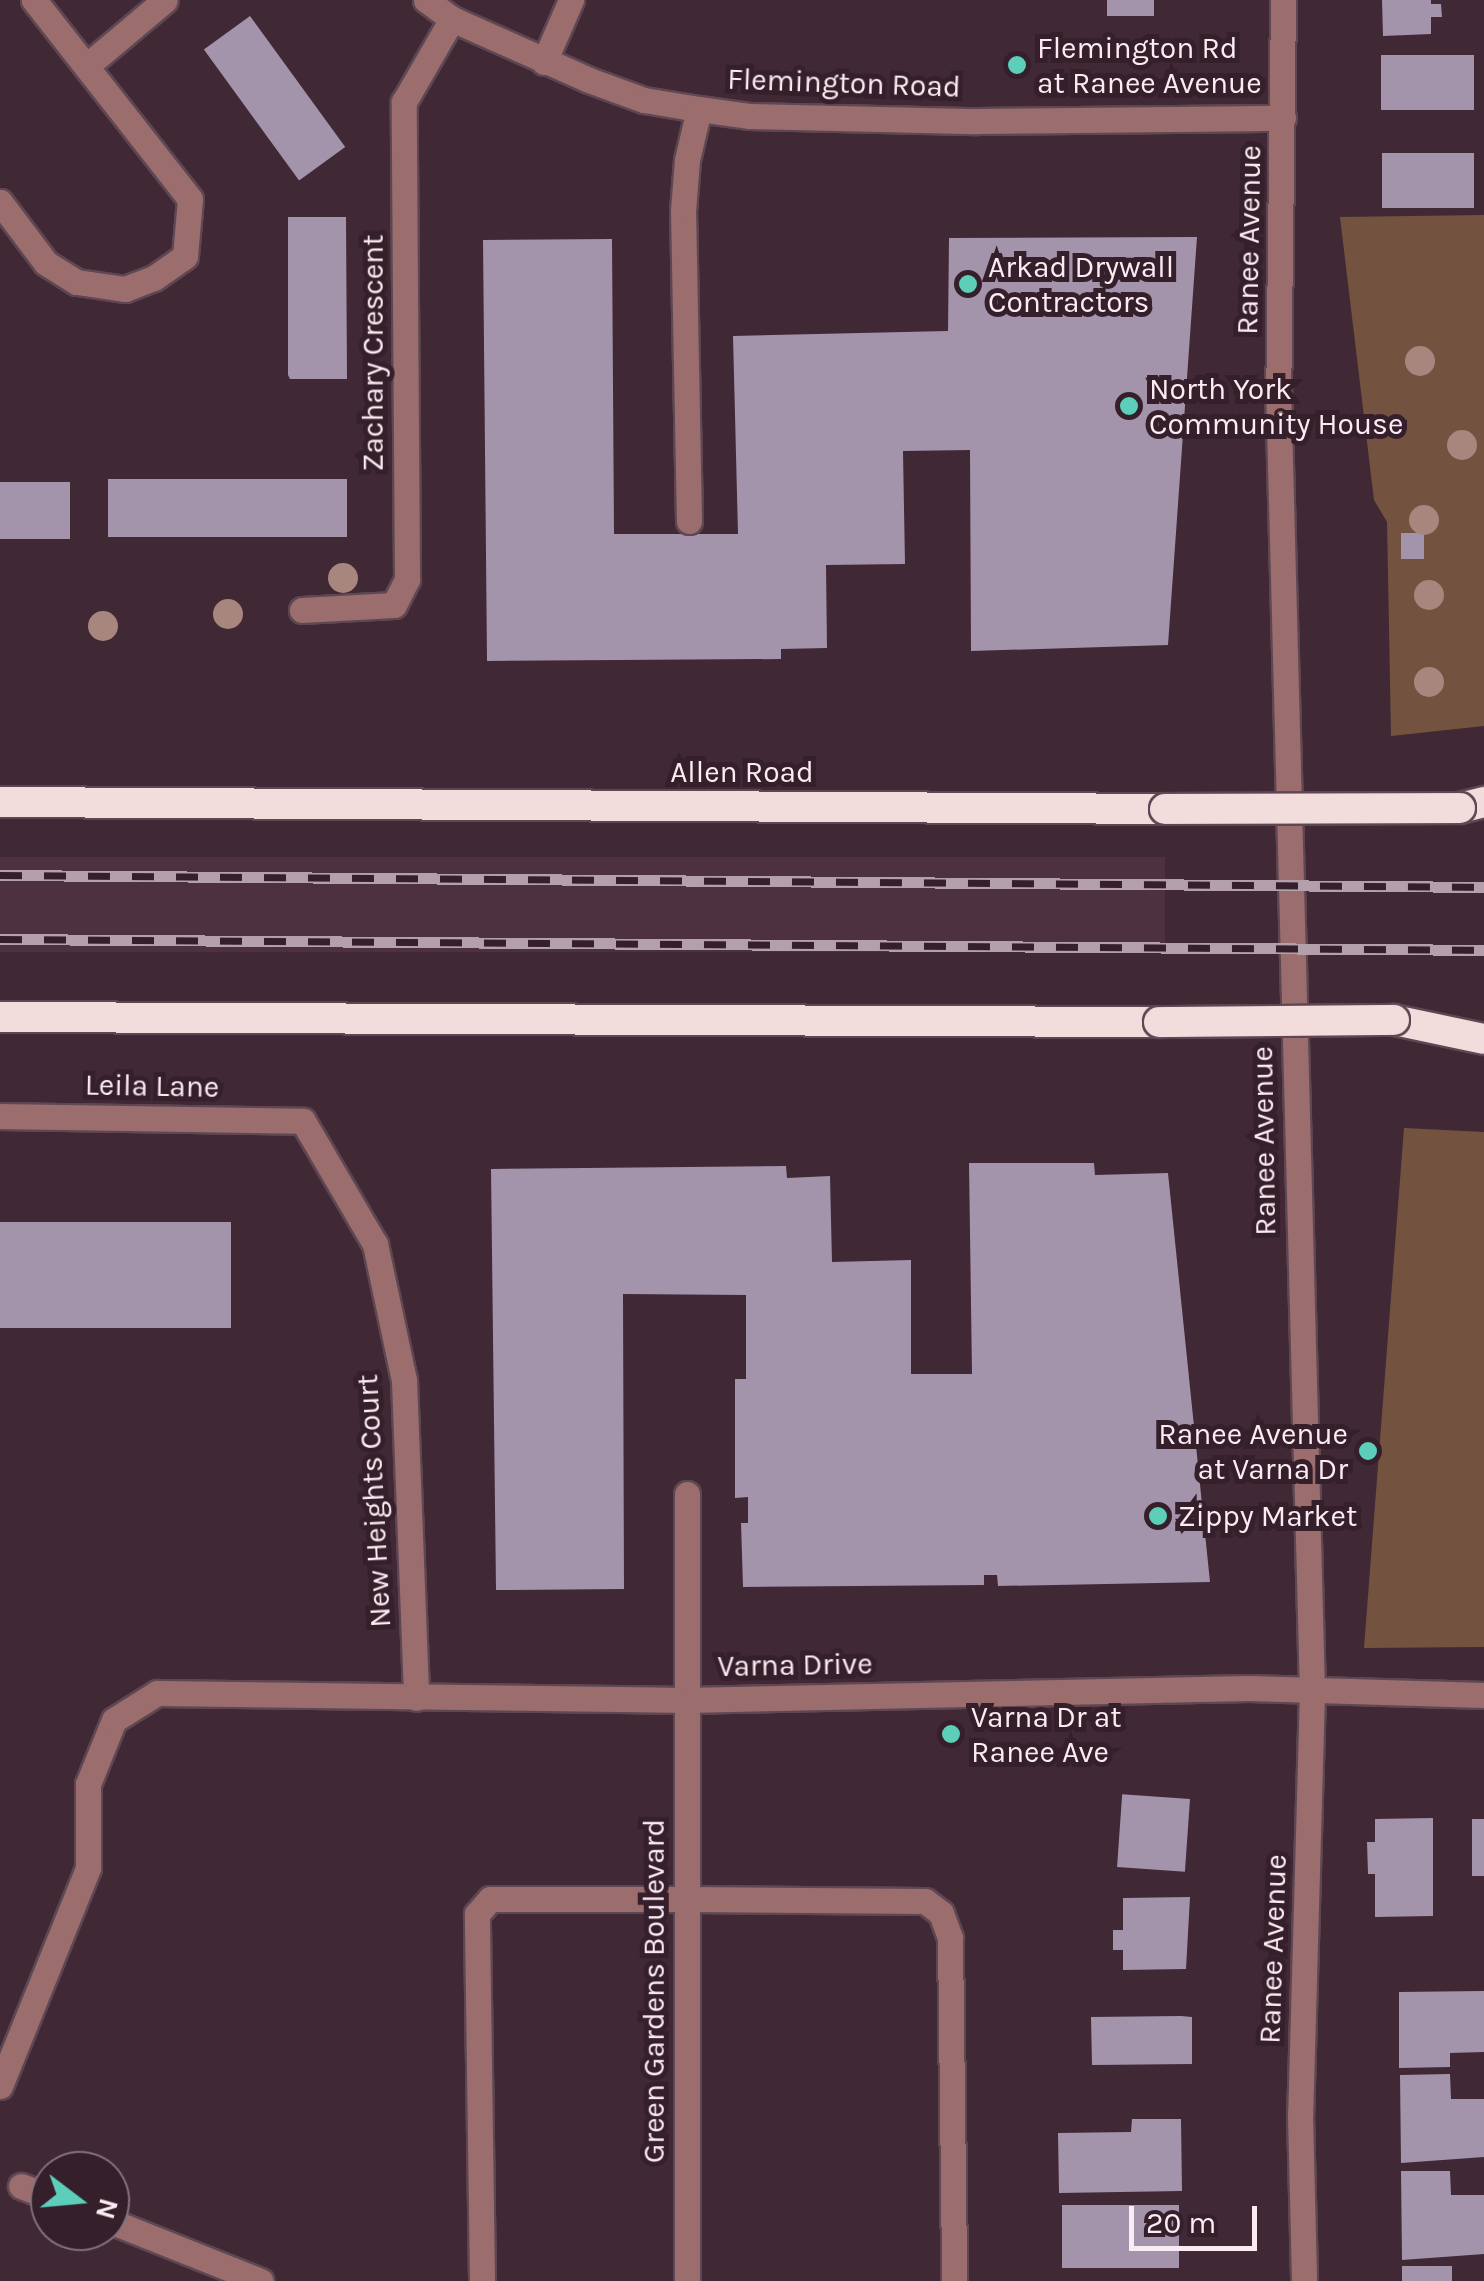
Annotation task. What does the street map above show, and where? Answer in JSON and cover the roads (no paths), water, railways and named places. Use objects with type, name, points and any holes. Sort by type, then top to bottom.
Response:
[{"type":"highway","name":"Allen Road","points":[[0,802],[1165,809],[1476,806]]},
{"type":"highway","points":[[0,1017],[1484,1021]]},
{"type":"highway","points":[[1394,1020],[1484,1039]]},
{"type":"street","points":[[0,202],[46,262],[77,282],[125,289],[154,278],[185,256],[190,199],[88,64],[34,0]]},
{"type":"street","points":[[88,64],[164,0]]},
{"type":"street","name":"Flemington Road","points":[[426,0],[452,19],[544,62],[644,100],[750,116],[977,121],[1283,118]]},
{"type":"street","points":[[544,62],[571,0]]},
{"type":"street","name":"Ranee Avenue","points":[[1283,0],[1278,386],[1312,1692],[1300,2114],[1304,2281]]},
{"type":"street","name":"Zachary Crescent","points":[[302,610],[394,605],[407,579],[404,102],[452,19]]},
{"type":"street","points":[[689,521],[684,211],[687,160],[700,109]]},
{"type":"street","name":"Leila Lane","points":[[0,1116],[303,1121]]},
{"type":"street","name":"New Heights Court","points":[[303,1121],[376,1244],[404,1380],[416,1698]]},
{"type":"street","name":"Green Gardens Boulevard","points":[[686,1494],[687,2281]]},
{"type":"street","name":"Varna Drive","points":[[0,2086],[88,1868],[88,1784],[114,1720],[157,1694],[685,1700],[1230,1689],[1484,1695]]},
{"type":"street","points":[[482,2281],[477,1914],[490,1899],[926,1901],[941,1912],[950,1938],[954,2281]]},
{"type":"street","points":[[21,2186],[30,2189]]},
{"type":"street","points":[[130,2229],[261,2281]]},
{"type":"railway","points":[[0,875],[1484,887]]},
{"type":"railway","points":[[0,939],[1484,950]]},
{"type":"place","name":"Flemington Rd at Ranee Avenue","points":[[1017,65]]},
{"type":"place","name":"Arkad Drywall Contractors","points":[[968,284]]},
{"type":"place","name":"North York Community House","points":[[1129,406]]},
{"type":"place","name":"Ranee Avenue at Varna Dr","points":[[1368,1451]]},
{"type":"place","name":"Zippy Market","points":[[1158,1516]]},
{"type":"place","name":"Varna Dr at Ranee Ave","points":[[951,1734]]}]
